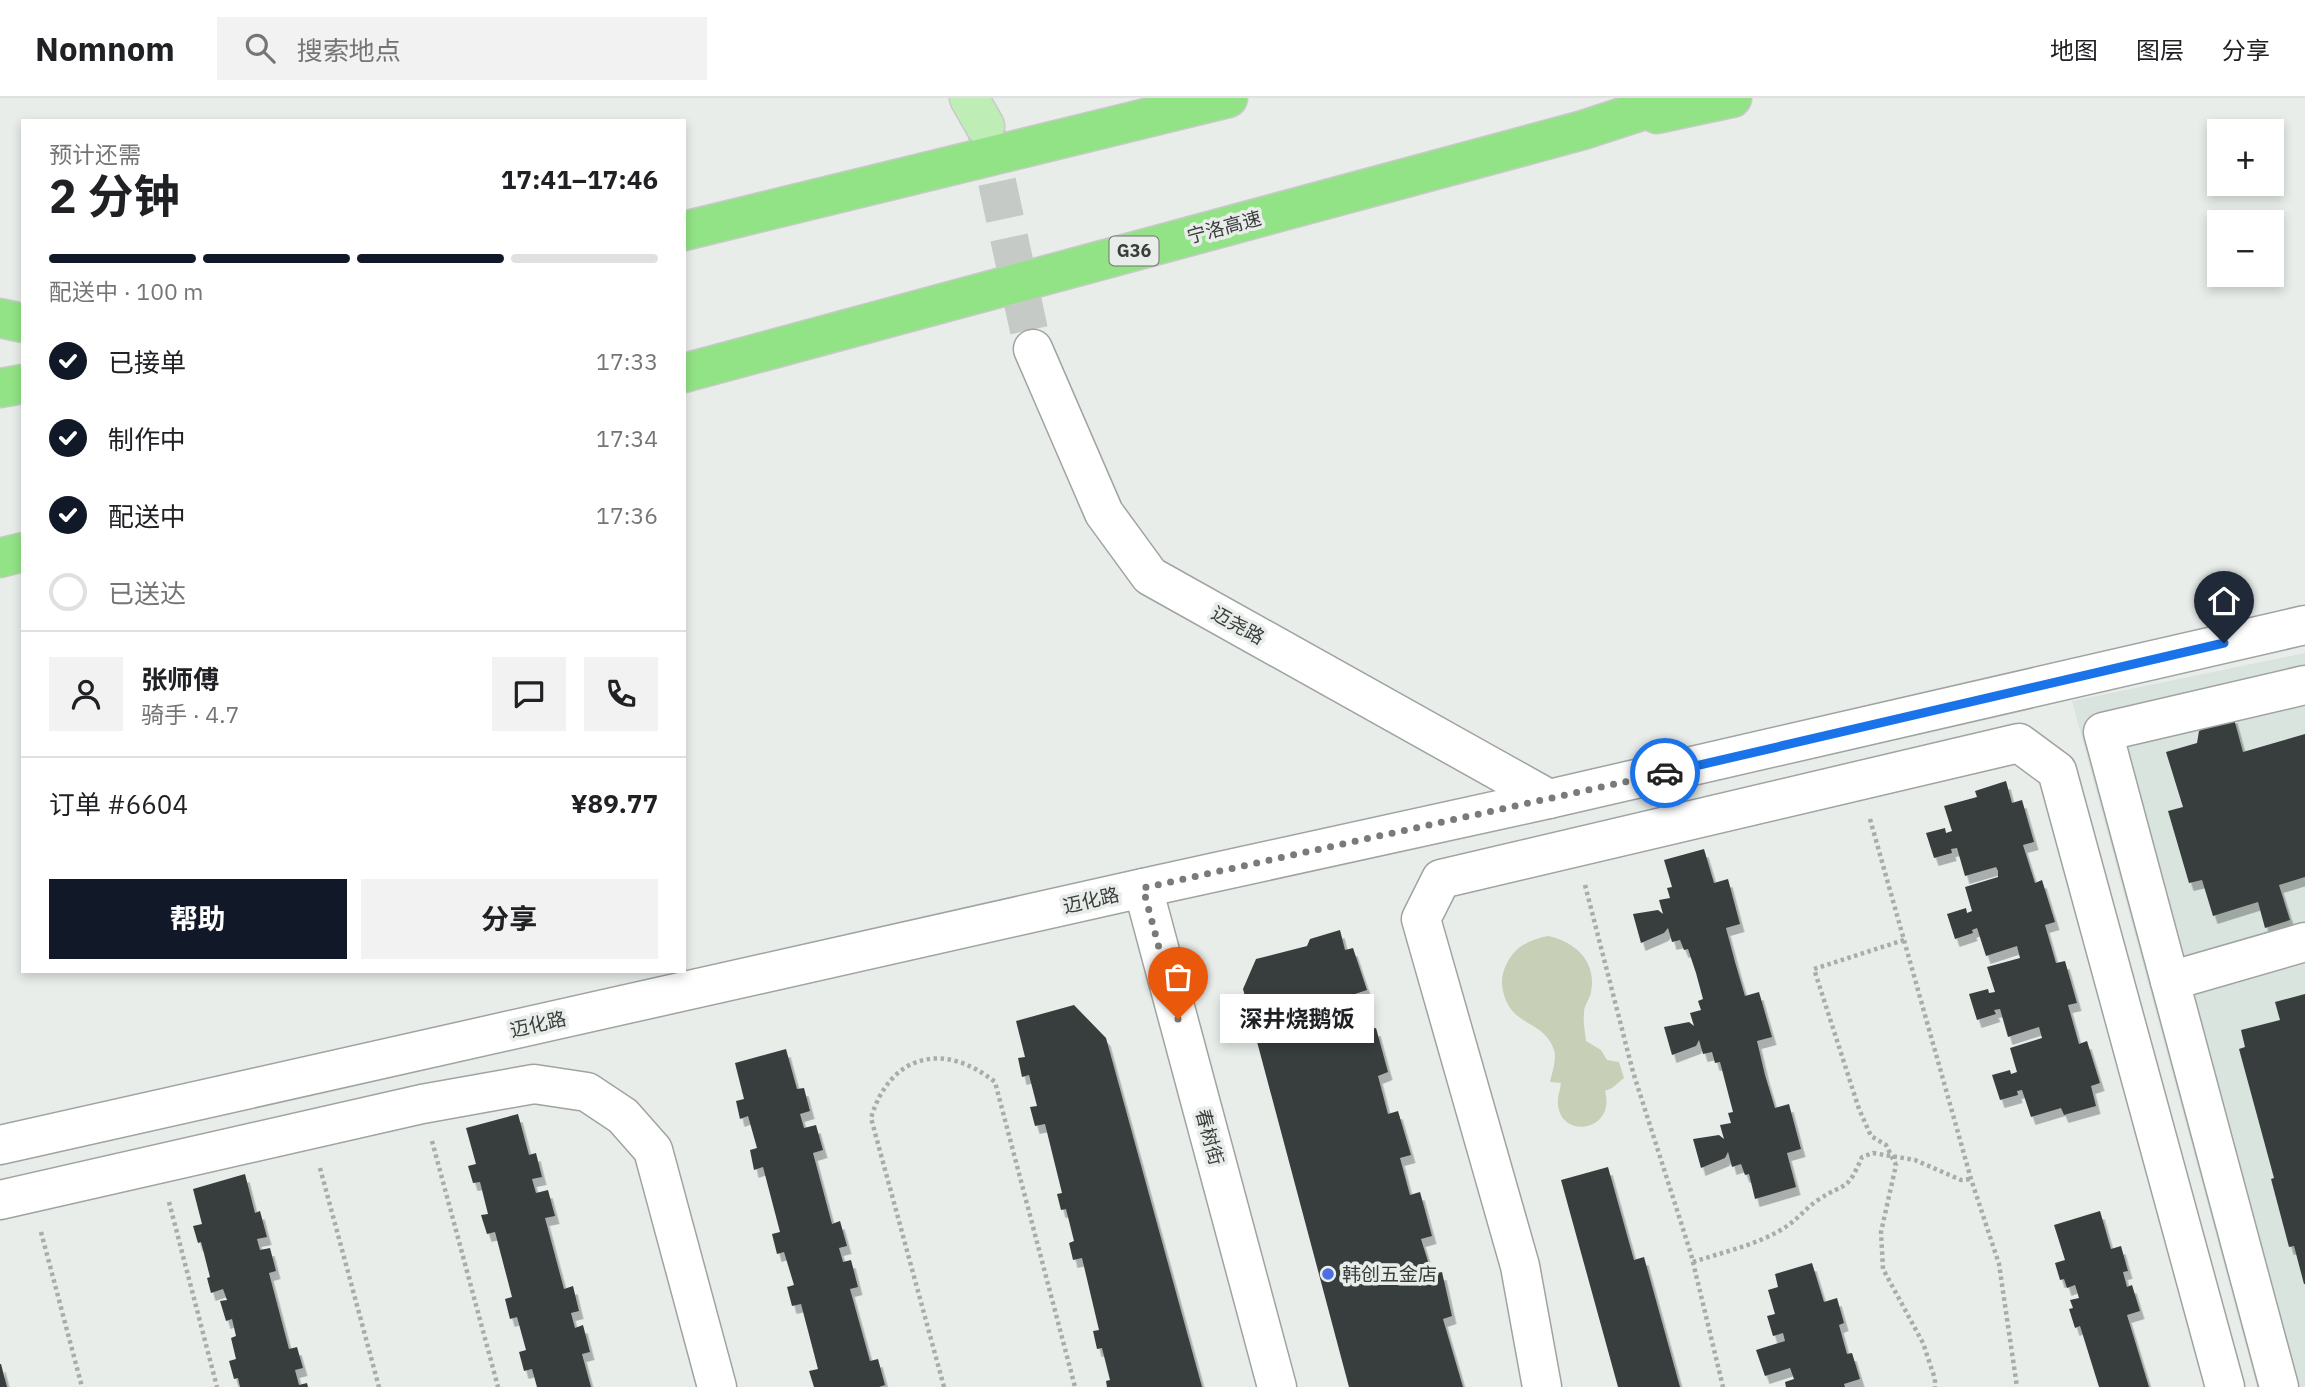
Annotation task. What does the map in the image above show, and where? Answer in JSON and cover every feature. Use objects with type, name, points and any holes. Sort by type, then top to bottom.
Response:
[{"type":"highway","points":[[686,232],[1228,98]]},
{"type":"highway","name":"宁洛高速","points":[[686,372],[1583,130],[1681,98]]},
{"type":"highway","points":[[1583,130],[1732,98]]},
{"type":"highway","points":[[0,318],[21,323]]},
{"type":"highway","points":[[0,388],[21,384]]},
{"type":"highway","points":[[0,558],[21,553]]},
{"type":"street","name":"迈尧路","points":[[1033,349],[1104,513],[1150,576],[1549,799]]},
{"type":"street","name":"迈化路","points":[[0,1145],[1549,799],[2305,625]]},
{"type":"street","points":[[2279,1387],[2104,732],[2305,685]]},
{"type":"street","points":[[1542,1387],[1520,1266],[1421,919],[1441,879],[2019,743],[2057,771],[2225,1387]]},
{"type":"street","name":"春树街","points":[[1143,888],[1277,1387]]},
{"type":"street","points":[[2170,981],[2305,942]]},
{"type":"street","points":[[16,1197],[422,1104],[534,1084],[587,1093],[623,1116],[653,1150],[717,1387]]},
{"type":"path","points":[[1860,781],[1971,1179],[1999,1264],[2017,1387]]},
{"type":"path","points":[[1575,847],[1633,1072],[1693,1262],[1723,1387]]},
{"type":"path","points":[[1904,940],[1814,969],[1859,1109],[1871,1136],[1886,1144],[1896,1165],[1881,1231],[1883,1269],[1923,1343],[1935,1379],[1935,1387]]},
{"type":"path","points":[[944,1387],[872,1118],[877,1100],[886,1084],[900,1071],[916,1062],[937,1058],[959,1060],[978,1068],[995,1082],[1075,1387]]},
{"type":"path","points":[[422,1104],[498,1387]]},
{"type":"path","points":[[309,1130],[379,1387]]},
{"type":"path","points":[[1693,1262],[1764,1238],[1785,1228],[1819,1199],[1845,1187],[1862,1157],[1873,1153],[1915,1160],[1961,1180],[1971,1179]]},
{"type":"path","points":[[159,1164],[217,1387]]},
{"type":"path","points":[[16,1197],[82,1387]]},
{"type":"shaded area","points":[[2305,653],[2305,1387],[2257,1387],[2072,701]]},
{"type":"green space","points":[[1548,936],[1575,948],[1587,963],[1592,981],[1584,1010],[1586,1041],[1601,1050],[1607,1060],[1619,1062],[1624,1078],[1605,1091],[1606,1105],[1603,1115],[1587,1126],[1569,1123],[1562,1116],[1558,1105],[1561,1083],[1550,1082],[1555,1062],[1554,1050],[1543,1033],[1513,1011],[1503,991],[1504,971],[1514,953],[1529,942]]},
{"type":"building","points":[[2233,715],[2243,752],[2305,734],[2305,877],[2279,885],[2290,920],[2265,928],[2258,902],[2213,916],[2202,880],[2189,883],[2168,811],[2183,807],[2166,752],[2197,743],[2199,731]]},
{"type":"building","points":[[2006,781],[2012,803],[2022,800],[2034,842],[2023,845],[2035,883],[2042,880],[2055,922],[2045,925],[2056,963],[2065,961],[2077,1003],[2068,1005],[2079,1044],[2087,1041],[2100,1083],[2091,1086],[2096,1106],[2064,1115],[2061,1108],[2031,1117],[2022,1090],[2017,1091],[2018,1095],[2000,1100],[1992,1075],[2010,1070],[2011,1074],[2017,1072],[2010,1048],[2042,1038],[2039,1027],[2008,1037],[2000,1009],[1994,1010],[1996,1014],[1977,1020],[1969,994],[1988,989],[1989,993],[1995,992],[1987,967],[2020,958],[2017,946],[1986,956],[1977,928],[1972,930],[1973,933],[1955,939],[1947,914],[1966,908],[1967,913],[1972,911],[1965,887],[1998,877],[1998,871],[1996,867],[1965,876],[1957,848],[1951,849],[1952,853],[1934,858],[1926,833],[1945,828],[1946,833],[1952,831],[1944,806],[1977,797],[1975,791]]},
{"type":"building","points":[[1704,849],[1714,883],[1728,879],[1740,924],[1726,928],[1735,962],[1745,996],[1759,992],[1772,1037],[1757,1041],[1765,1075],[1775,1108],[1789,1104],[1801,1149],[1787,1153],[1796,1187],[1755,1199],[1749,1174],[1745,1175],[1741,1164],[1732,1167],[1728,1152],[1725,1158],[1701,1168],[1693,1139],[1719,1135],[1724,1139],[1720,1125],[1731,1123],[1728,1113],[1733,1112],[1720,1062],[1715,1063],[1712,1052],[1703,1054],[1699,1040],[1696,1046],[1672,1055],[1664,1027],[1689,1022],[1694,1026],[1690,1013],[1701,1010],[1698,1001],[1703,999],[1696,973],[1688,949],[1684,950],[1680,940],[1672,942],[1668,928],[1664,933],[1641,943],[1633,914],[1658,910],[1663,914],[1659,900],[1670,898],[1667,888],[1672,887],[1664,860]]},
{"type":"building","points":[[1340,930],[1345,950],[1353,948],[1367,990],[1355,994],[1366,1030],[1376,1028],[1388,1072],[1378,1076],[1388,1114],[1398,1111],[1411,1155],[1400,1158],[1410,1195],[1420,1192],[1432,1236],[1421,1239],[1432,1274],[1442,1272],[1452,1316],[1443,1319],[1463,1387],[1349,1387],[1243,989],[1256,959],[1307,946],[1310,939]]},
{"type":"building","points":[[2305,994],[2304,1284],[2294,1246],[2289,1247],[2271,1179],[2274,1178],[2239,1049],[2245,1047],[2241,1030],[2280,1020],[2275,1002]]},
{"type":"building","points":[[1074,1005],[1106,1038],[1202,1387],[1107,1387],[1106,1381],[1110,1380],[1102,1348],[1097,1349],[1093,1331],[1099,1330],[1082,1258],[1073,1260],[1069,1243],[1074,1241],[1066,1209],[1061,1210],[1057,1194],[1062,1193],[1045,1124],[1035,1126],[1030,1107],[1037,1106],[1029,1075],[1022,1077],[1018,1058],[1025,1057],[1016,1021]]},
{"type":"building","points":[[786,1049],[797,1089],[804,1088],[810,1111],[800,1114],[804,1128],[816,1125],[823,1150],[813,1153],[832,1224],[840,1221],[847,1246],[839,1248],[843,1262],[851,1260],[858,1287],[850,1289],[870,1361],[878,1359],[885,1385],[879,1387],[814,1387],[809,1371],[818,1369],[801,1304],[792,1306],[787,1287],[794,1285],[784,1252],[777,1254],[772,1234],[780,1232],[763,1167],[754,1170],[750,1150],[757,1148],[748,1116],[740,1119],[736,1101],[744,1099],[735,1063]]},
{"type":"building","points":[[518,1114],[529,1155],[536,1153],[542,1177],[532,1179],[536,1193],[548,1190],[555,1216],[545,1218],[564,1289],[573,1286],[579,1311],[571,1313],[575,1328],[583,1325],[590,1352],[582,1354],[591,1387],[537,1387],[532,1369],[524,1371],[519,1352],[526,1350],[517,1317],[510,1319],[505,1299],[512,1297],[495,1232],[487,1234],[481,1215],[488,1214],[480,1182],[473,1183],[468,1166],[476,1164],[466,1128]]},
{"type":"building","points":[[1608,1167],[1634,1260],[1644,1257],[1680,1387],[1618,1387],[1561,1180]]},
{"type":"building","points":[[245,1174],[255,1213],[260,1211],[267,1237],[257,1239],[260,1250],[270,1248],[276,1271],[269,1273],[289,1349],[297,1347],[303,1368],[295,1370],[299,1385],[307,1383],[308,1387],[240,1387],[238,1378],[234,1379],[229,1361],[236,1359],[231,1338],[236,1336],[232,1319],[226,1321],[220,1301],[227,1300],[223,1289],[211,1293],[201,1242],[198,1243],[193,1226],[202,1224],[193,1189]]},
{"type":"building","points":[[2100,1211],[2111,1249],[2121,1246],[2128,1271],[2123,1272],[2127,1287],[2132,1285],[2140,1311],[2127,1315],[2149,1387],[2099,1387],[2080,1326],[2075,1328],[2069,1309],[2073,1308],[2070,1300],[2079,1298],[2075,1285],[2067,1288],[2064,1279],[2060,1280],[2055,1263],[2065,1260],[2054,1225]]},
{"type":"building","points":[[1812,1263],[1824,1302],[1837,1298],[1844,1323],[1839,1325],[1847,1354],[1852,1353],[1860,1379],[1844,1384],[1845,1387],[1786,1387],[1785,1382],[1794,1379],[1790,1368],[1765,1376],[1756,1350],[1785,1341],[1783,1333],[1773,1336],[1767,1316],[1775,1314],[1768,1290],[1778,1287],[1775,1274]]},
{"type":"building","points":[[1,1364],[7,1387],[0,1387]]},
{"type":"tunnel","points":[[985,126],[1033,349]]},
{"type":"way so far","points":[[1178,1019],[1143,888],[1665,773]]},
{"type":"place","name":"深井烧鹅饭","points":[[1178,1019]]},
{"type":"place","name":"韩创五金店","points":[[1328,1274]]},
{"type":"route","points":[[1665,773],[2224,643]]}]
